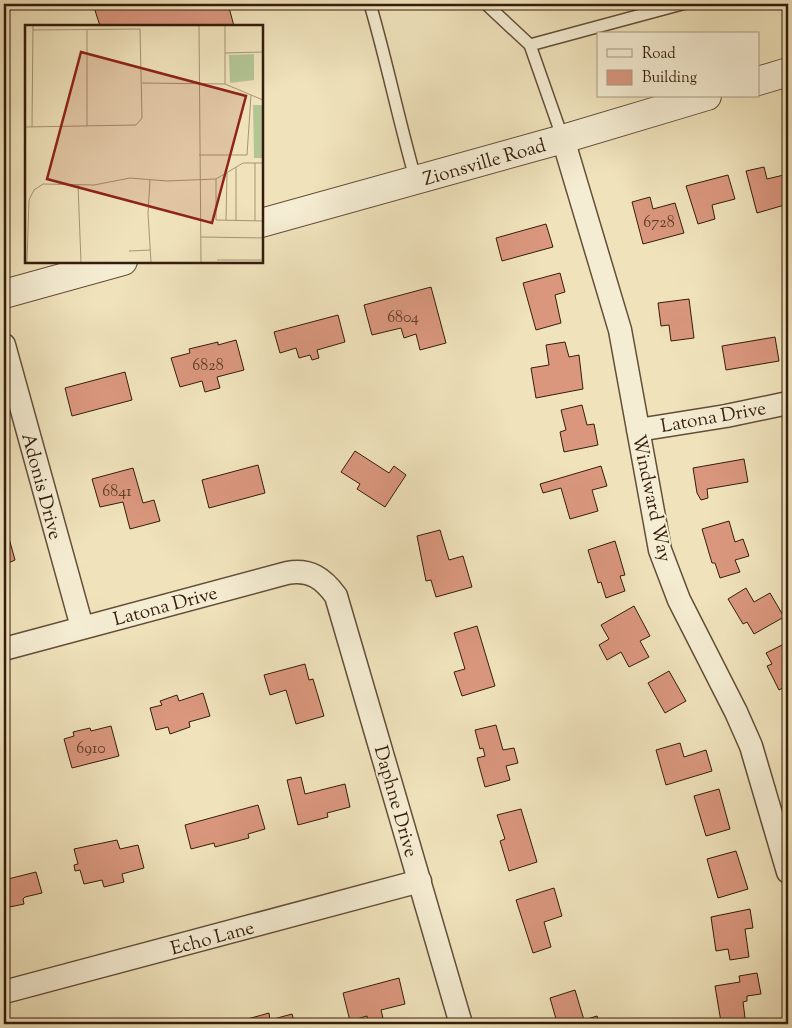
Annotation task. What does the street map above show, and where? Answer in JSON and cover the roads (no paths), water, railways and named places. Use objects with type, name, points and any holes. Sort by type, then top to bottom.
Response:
[{"type":"street","points":[[760,80],[788,72]]},
{"type":"street","name":"Zionsville Road","points":[[262,223],[563,140],[700,98]]},
{"type":"street","name":"Windward Way","points":[[563,140],[620,330],[660,550],[679,600],[751,746],[783,839],[788,872]]},
{"type":"street","points":[[4,294],[119,262]]},
{"type":"street","name":"Adonis Drive","points":[[4,345],[82,627]]},
{"type":"street","name":"Latona Drive","points":[[638,430],[726,416],[788,403]]},
{"type":"street","name":"Latona Drive","points":[[4,649],[287,573],[305,572],[325,581]]},
{"type":"street","name":"Daphne Drive","points":[[325,581],[336,596],[462,1024]]},
{"type":"street","name":"Echo Lane","points":[[4,992],[420,881]]},
{"type":"lane","points":[[370,4],[395,93],[402,134],[416,180]]},
{"type":"lane","points":[[486,4],[530,45],[563,140]]},
{"type":"lane","points":[[530,45],[682,4]]}]
